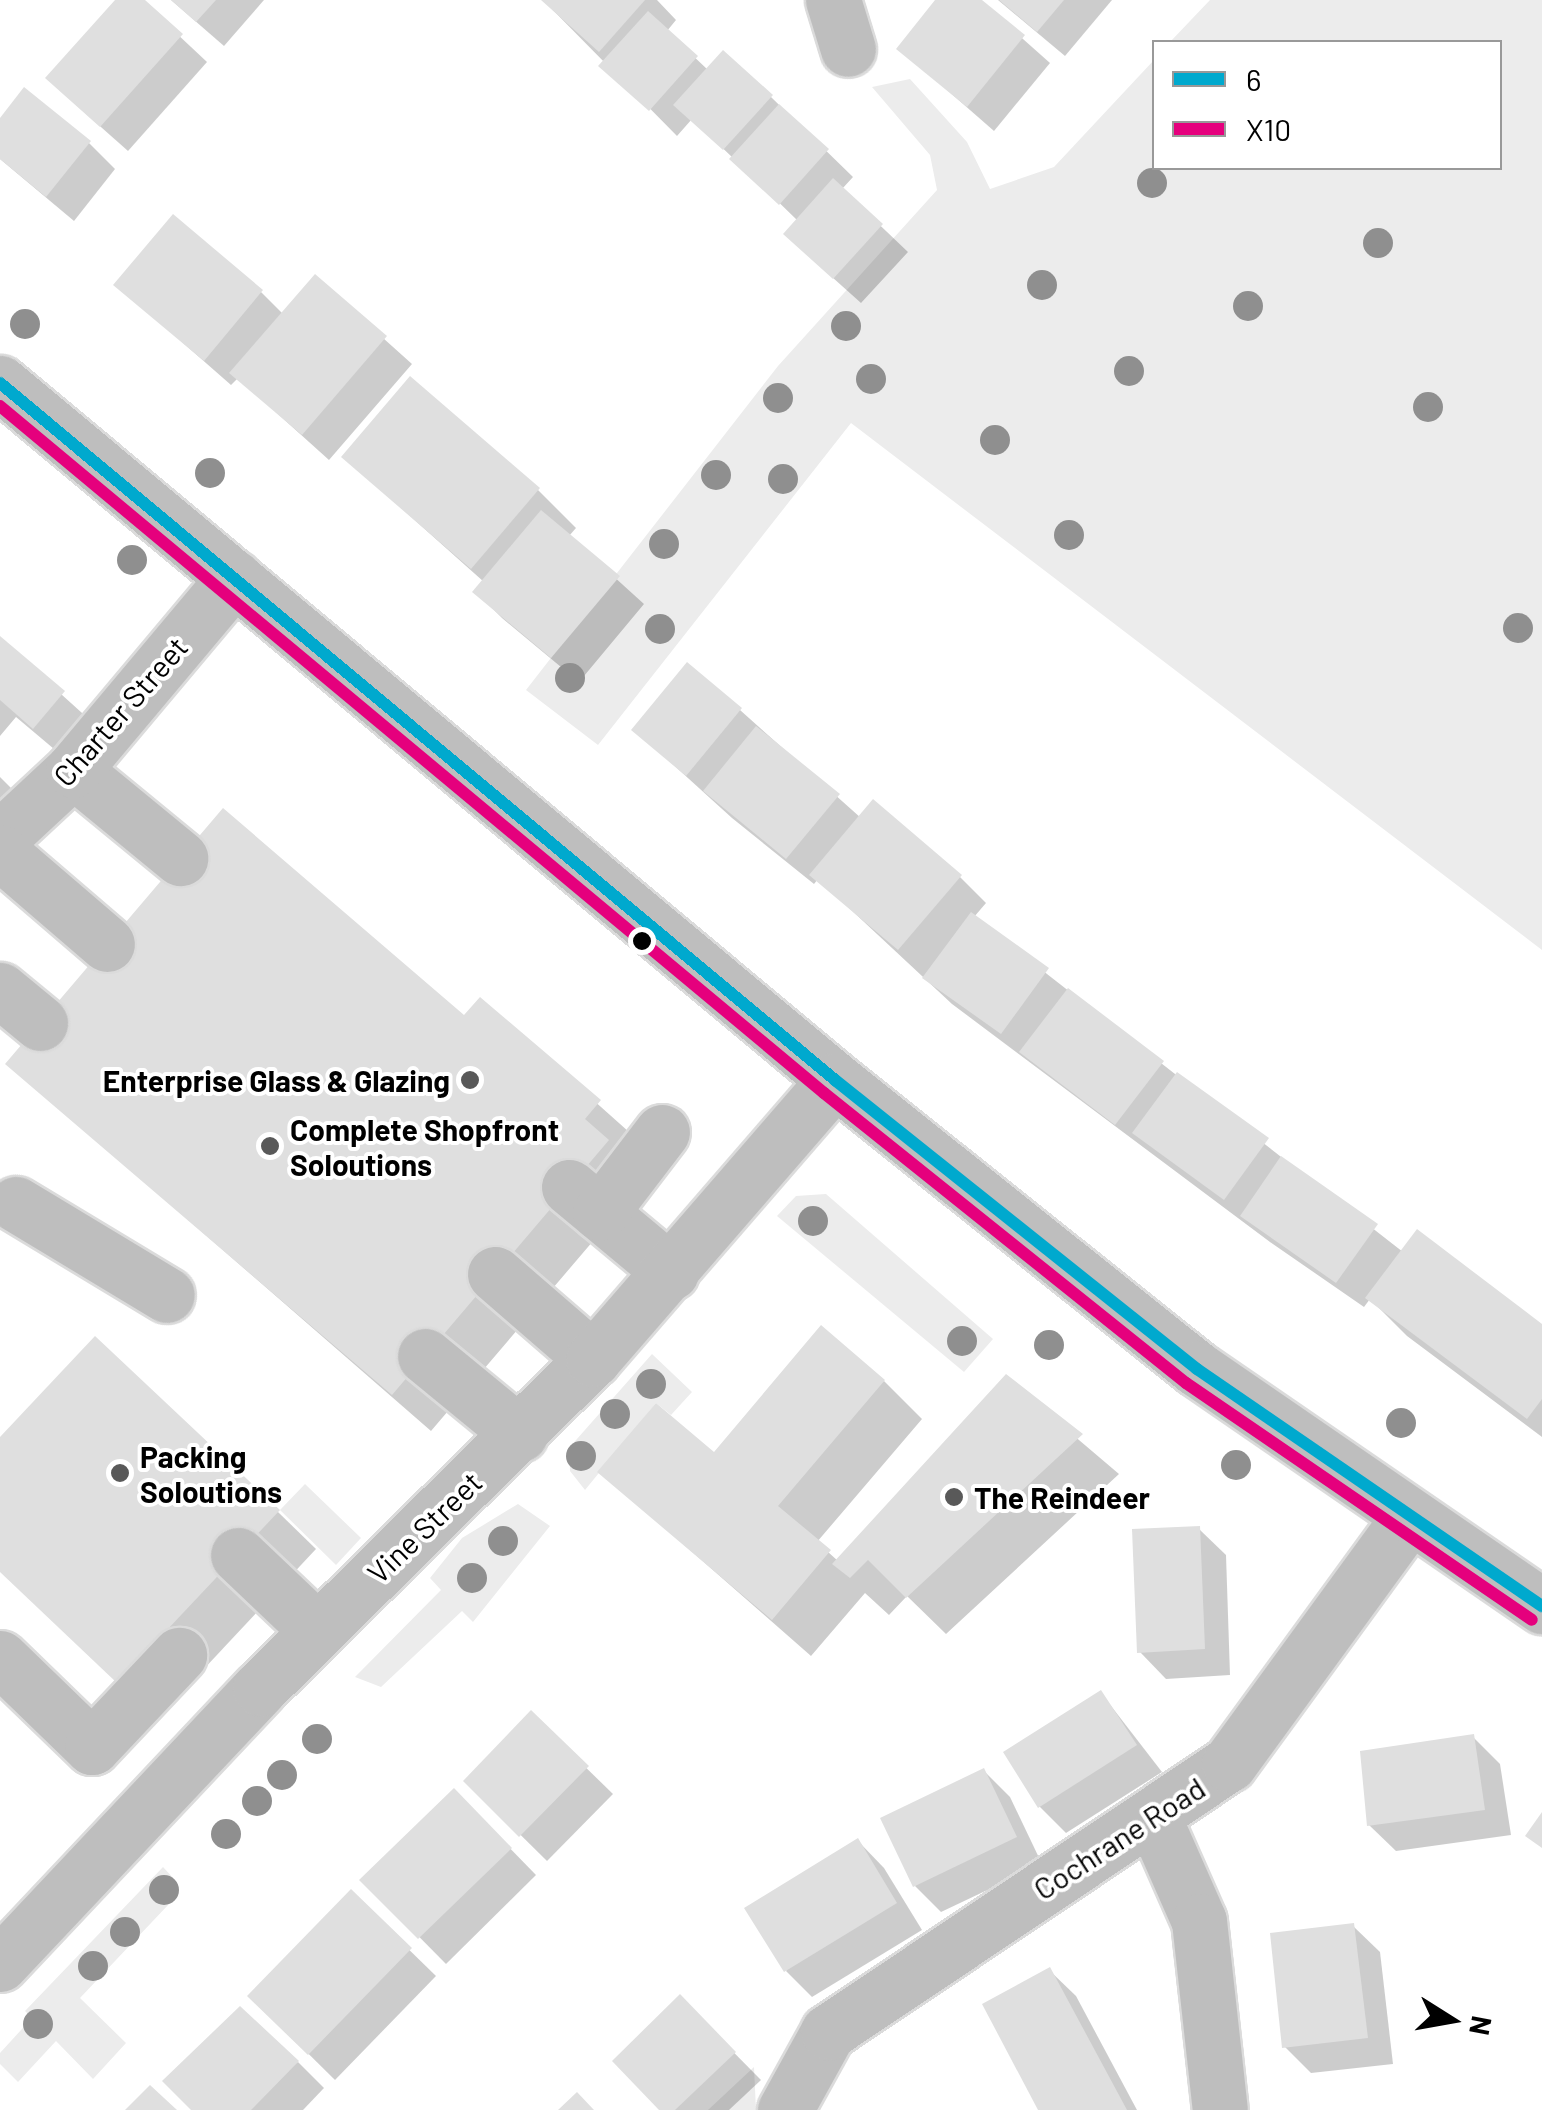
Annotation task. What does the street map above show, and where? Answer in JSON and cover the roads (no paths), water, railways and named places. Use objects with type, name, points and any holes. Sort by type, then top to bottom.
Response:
[{"type":"street","points":[[0,383],[836,1080],[1197,1369],[1542,1606]]},
{"type":"street","name":"Charter Street","points":[[0,838],[73,770],[234,578]]},
{"type":"street","points":[[73,770],[180,858]]},
{"type":"street","points":[[0,852],[107,944]]},
{"type":"street","name":"Vine Street","points":[[0,1964],[317,1630],[594,1359],[836,1080]]},
{"type":"street","points":[[662,1132],[585,1200],[671,1272]]},
{"type":"street","points":[[5,1197],[167,1295]]},
{"type":"street","points":[[496,1274],[594,1359]]},
{"type":"street","points":[[425,1356],[520,1434]]},
{"type":"street","name":"Cochrane Road","points":[[785,2110],[828,2032],[918,1966],[1154,1820],[1230,1764],[1410,1517]]},
{"type":"street","points":[[238,1554],[317,1630]]},
{"type":"street","points":[[0,1658],[92,1747],[170,1646],[237,1712]]},
{"type":"street","points":[[1154,1820],[1199,1921],[1220,2110]]},
{"type":"place","name":"Enterprise Glass & Glazing","points":[[470,1080]]},
{"type":"place","name":"Complete Shopfront Soloutions","points":[[270,1146]]},
{"type":"place","name":"Packing Soloutions","points":[[120,1473]]},
{"type":"place","name":"The Reindeer","points":[[954,1497]]}]
